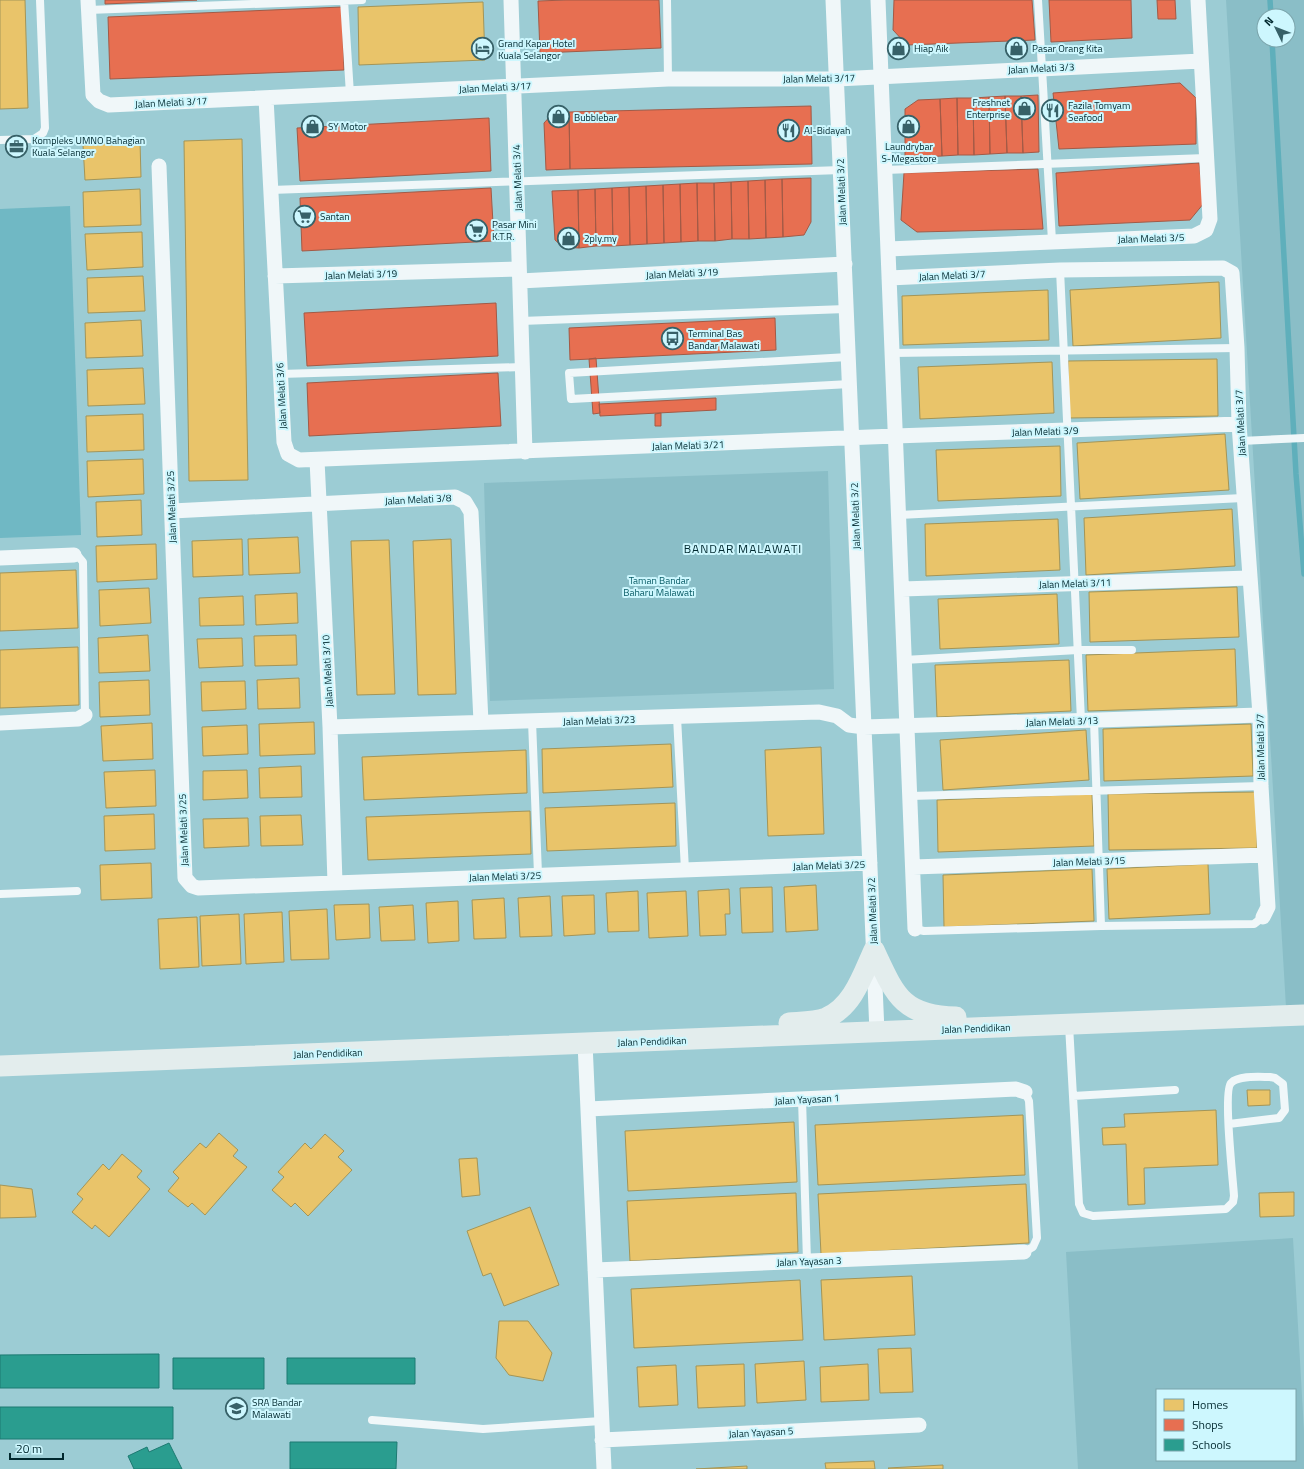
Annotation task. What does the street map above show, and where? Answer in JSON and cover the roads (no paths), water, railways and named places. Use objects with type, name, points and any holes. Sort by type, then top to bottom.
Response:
[{"type":"street","name":"Jalan Melati 3/4","points":[[511,0],[525,452]]},
{"type":"street","name":"Jalan Melati 3/2","points":[[833,0],[877,1032]]},
{"type":"street","points":[[878,0],[915,929]]},
{"type":"street","name":"Jalan Melati 3/5","points":[[888,249],[1194,236],[1206,230],[1210,219],[1198,0]]},
{"type":"street","name":"Jalan Melati 3/17","points":[[88,5],[93,95],[99,101],[109,105],[668,79],[836,79],[881,75]]},
{"type":"street","name":"Jalan Melati 3/3","points":[[881,75],[1201,60]]},
{"type":"street","name":"Jalan Melati 3/6","points":[[266,98],[284,442],[288,454],[299,460],[317,460],[525,452]]},
{"type":"street","name":"Jalan Melati 3/25","points":[[159,166],[185,878],[192,886],[198,888],[538,874],[870,863]]},
{"type":"street","name":"Jalan Melati 3/19","points":[[275,276],[520,275],[845,264]]},
{"type":"street","name":"Jalan Melati 3/7","points":[[889,278],[1060,270],[1228,269],[1232,273],[1234,278],[1239,424],[1245,441],[1243,498],[1260,715],[1261,786],[1268,906],[1264,917]]},
{"type":"street","name":"Jalan Melati 3/9","points":[[852,439],[895,436],[1239,424]]},
{"type":"street","name":"Jalan Melati 3/21","points":[[525,452],[852,439]]},
{"type":"street","name":"Jalan Melati 3/10","points":[[317,460],[330,727],[335,883]]},
{"type":"street","name":"Jalan Melati 3/8","points":[[172,512],[455,497],[466,502],[471,512],[481,722]]},
{"type":"street","points":[[0,558],[74,555]]},
{"type":"street","name":"Jalan Melati 3/11","points":[[902,589],[1249,578]]},
{"type":"street","name":"Jalan Melati 3/23","points":[[330,727],[819,712],[837,716],[849,725],[864,727]]},
{"type":"street","points":[[0,723],[78,720],[85,715]]},
{"type":"street","name":"Jalan Melati 3/13","points":[[864,727],[907,727],[1260,715]]},
{"type":"street","name":"Jalan Melati 3/15","points":[[913,867],[1265,855]]},
{"type":"street","points":[[874,950],[888,981],[898,997],[909,1006],[924,1014],[939,1017],[962,1018],[1014,1026]]},
{"type":"street","points":[[724,1038],[770,1026],[825,1018],[832,1015],[846,1004],[860,980],[874,950]]},
{"type":"street","name":"Jalan Pendidikan","points":[[0,1066],[1304,1015]]},
{"type":"street","points":[[585,1043],[604,1469]]},
{"type":"street","name":"Jalan Yayasan 1","points":[[588,1109],[1016,1089],[1025,1092]]},
{"type":"street","name":"Jalan Yayasan 3","points":[[595,1270],[1024,1252]]},
{"type":"street","name":"Jalan Yayasan 5","points":[[602,1440],[919,1425]]},
{"type":"lane","points":[[0,140],[34,139],[44,133],[40,0]]},
{"type":"lane","points":[[344,0],[350,94]]},
{"type":"lane","points":[[88,5],[362,0]]},
{"type":"lane","points":[[667,0],[668,79]]},
{"type":"lane","points":[[1038,0],[1052,241]]},
{"type":"lane","points":[[885,170],[1206,158]]},
{"type":"lane","points":[[271,190],[840,170]]},
{"type":"lane","points":[[1060,270],[1078,650],[1096,790],[1100,926]]},
{"type":"lane","points":[[521,322],[846,309]]},
{"type":"lane","points":[[892,353],[1237,348]]},
{"type":"lane","points":[[848,357],[569,373],[571,399],[850,384]]},
{"type":"lane","points":[[280,374],[522,367]]},
{"type":"lane","points":[[1245,441],[1304,438]]},
{"type":"lane","points":[[899,515],[1243,498]]},
{"type":"lane","points":[[74,555],[78,556],[83,562],[85,715]]},
{"type":"lane","points":[[904,660],[1078,650],[1132,650]]},
{"type":"lane","points":[[677,717],[685,870]]},
{"type":"lane","points":[[532,721],[538,874]]},
{"type":"lane","points":[[910,796],[1261,786]]},
{"type":"lane","points":[[0,894],[77,891]]},
{"type":"lane","points":[[915,929],[924,931],[1100,926],[1254,924],[1264,917]]},
{"type":"lane","points":[[1068,1024],[1079,1204],[1083,1213],[1088,1216],[1226,1209],[1233,1202],[1234,1196],[1229,1124],[1227,1093],[1230,1083],[1234,1080],[1270,1077],[1275,1078],[1283,1084],[1285,1110],[1279,1118],[1229,1124]]},
{"type":"lane","points":[[1072,1096],[1175,1090]]},
{"type":"lane","points":[[1024,1252],[1033,1247],[1036,1238],[1029,1101],[1025,1092]]},
{"type":"lane","points":[[802,1099],[807,1261]]},
{"type":"lane","points":[[372,1420],[483,1428],[601,1421]]},
{"type":"waterway","points":[[1270,0],[1270,8]]},
{"type":"waterway","points":[[1272,48],[1296,474],[1304,574]]},
{"type":"place","name":"Hiap Aik","points":[[899,48]]},
{"type":"place","name":"Pasar Orang Kita","points":[[1016,48]]},
{"type":"place","name":"Grand Kapar Hotel Kuala Selangor","points":[[482,49]]},
{"type":"place","name":"Freshnet Enterprise","points":[[1025,108]]},
{"type":"place","name":"Fazila Tomyam Seafood","points":[[1052,111]]},
{"type":"place","name":"Bubblebar","points":[[559,117]]},
{"type":"place","name":"SY Motor","points":[[313,126]]},
{"type":"place","name":"Laundrybar S-Megastore","points":[[909,126]]},
{"type":"place","name":"Al-Bidayah","points":[[789,130]]},
{"type":"place","name":"Kompleks UMNO Bahagian Kuala Selangor","points":[[16,146]]},
{"type":"place","name":"Santan","points":[[304,216]]},
{"type":"place","name":"Pasar Mini K.T.R.","points":[[476,230]]},
{"type":"place","name":"2ply.my","points":[[569,238]]},
{"type":"place","name":"Terminal Bas Bandar Malawati","points":[[672,339]]},
{"type":"place","name":"SRA Bandar Malawati","points":[[236,1408]]},
{"type":"district","name":"BANDAR MALAWATI","points":[[743,549]]},
{"type":"park label","name":"Taman Bandar Baharu Malawati","points":[[659,586]]}]
